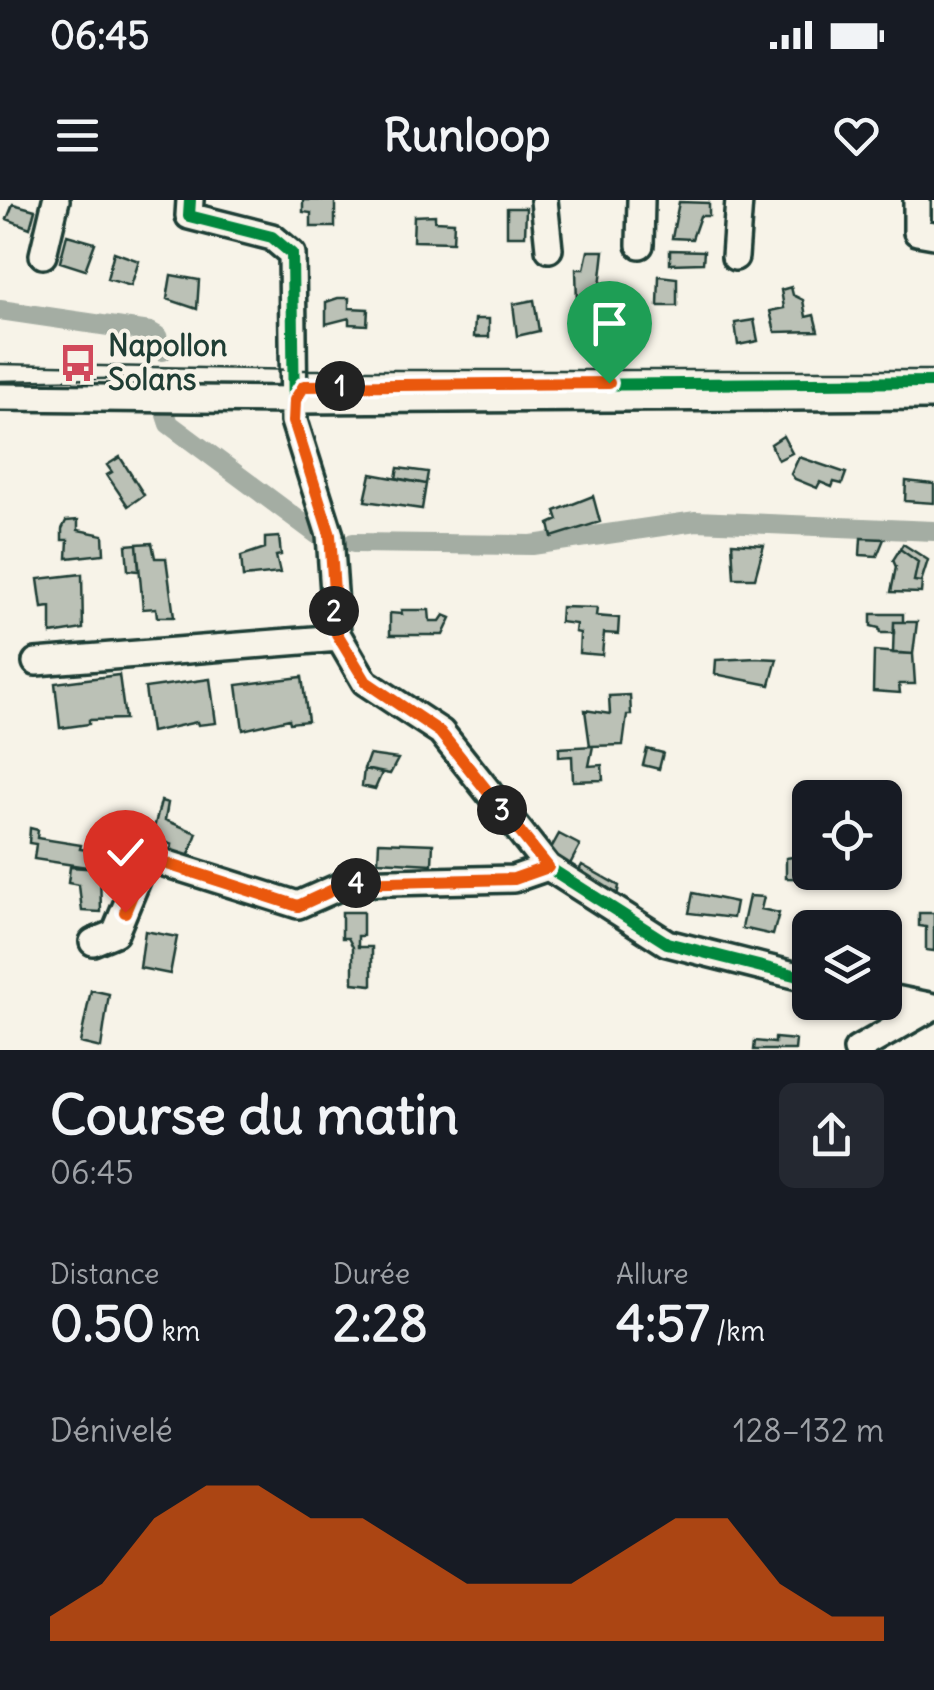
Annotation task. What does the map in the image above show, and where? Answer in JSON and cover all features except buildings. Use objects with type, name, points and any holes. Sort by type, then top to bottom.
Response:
[{"type":"street","points":[[43,255],[56,200]]},
{"type":"street","points":[[190,200],[189,216],[272,236],[292,254],[294,421],[330,535],[339,638],[366,682],[440,732],[548,867],[668,943],[792,974]]},
{"type":"street","points":[[544,200],[549,249]]},
{"type":"street","points":[[640,246],[641,200]]},
{"type":"street","points":[[735,257],[740,200]]},
{"type":"street","points":[[917,200],[917,232],[934,235]]},
{"type":"street","points":[[0,396],[295,400],[934,396]]},
{"type":"street","points":[[36,662],[339,638]]},
{"type":"street","points":[[93,942],[116,933],[146,861],[155,860],[298,906],[348,883],[514,879],[548,867]]},
{"type":"street","points":[[902,1002],[932,1008]]},
{"type":"street","points":[[857,1050],[932,1008]]},
{"type":"waterway","points":[[0,310],[150,332],[157,336],[163,351]]},
{"type":"waterway","points":[[166,415],[169,424],[325,540]]},
{"type":"waterway","points":[[353,543],[532,545],[696,521],[934,531]]},
{"type":"tram line","points":[[0,364],[302,370],[934,370]]},
{"type":"tram line","points":[[0,381],[193,377]]},
{"type":"cycle path","points":[[190,200],[189,216],[272,237],[292,254],[294,421],[330,535],[337,634],[365,682],[441,732],[548,867],[667,943],[792,974]]},
{"type":"cycle path","points":[[295,400],[304,387],[934,382]]},
{"type":"place","name":"Napollon Solans","points":[[78,363]]},
{"type":"route","points":[[125,912],[132,886],[146,861],[155,860],[298,906],[348,883],[514,879],[548,867],[440,732],[366,682],[337,634],[330,535],[294,421],[295,400],[304,386],[609,383]]}]
